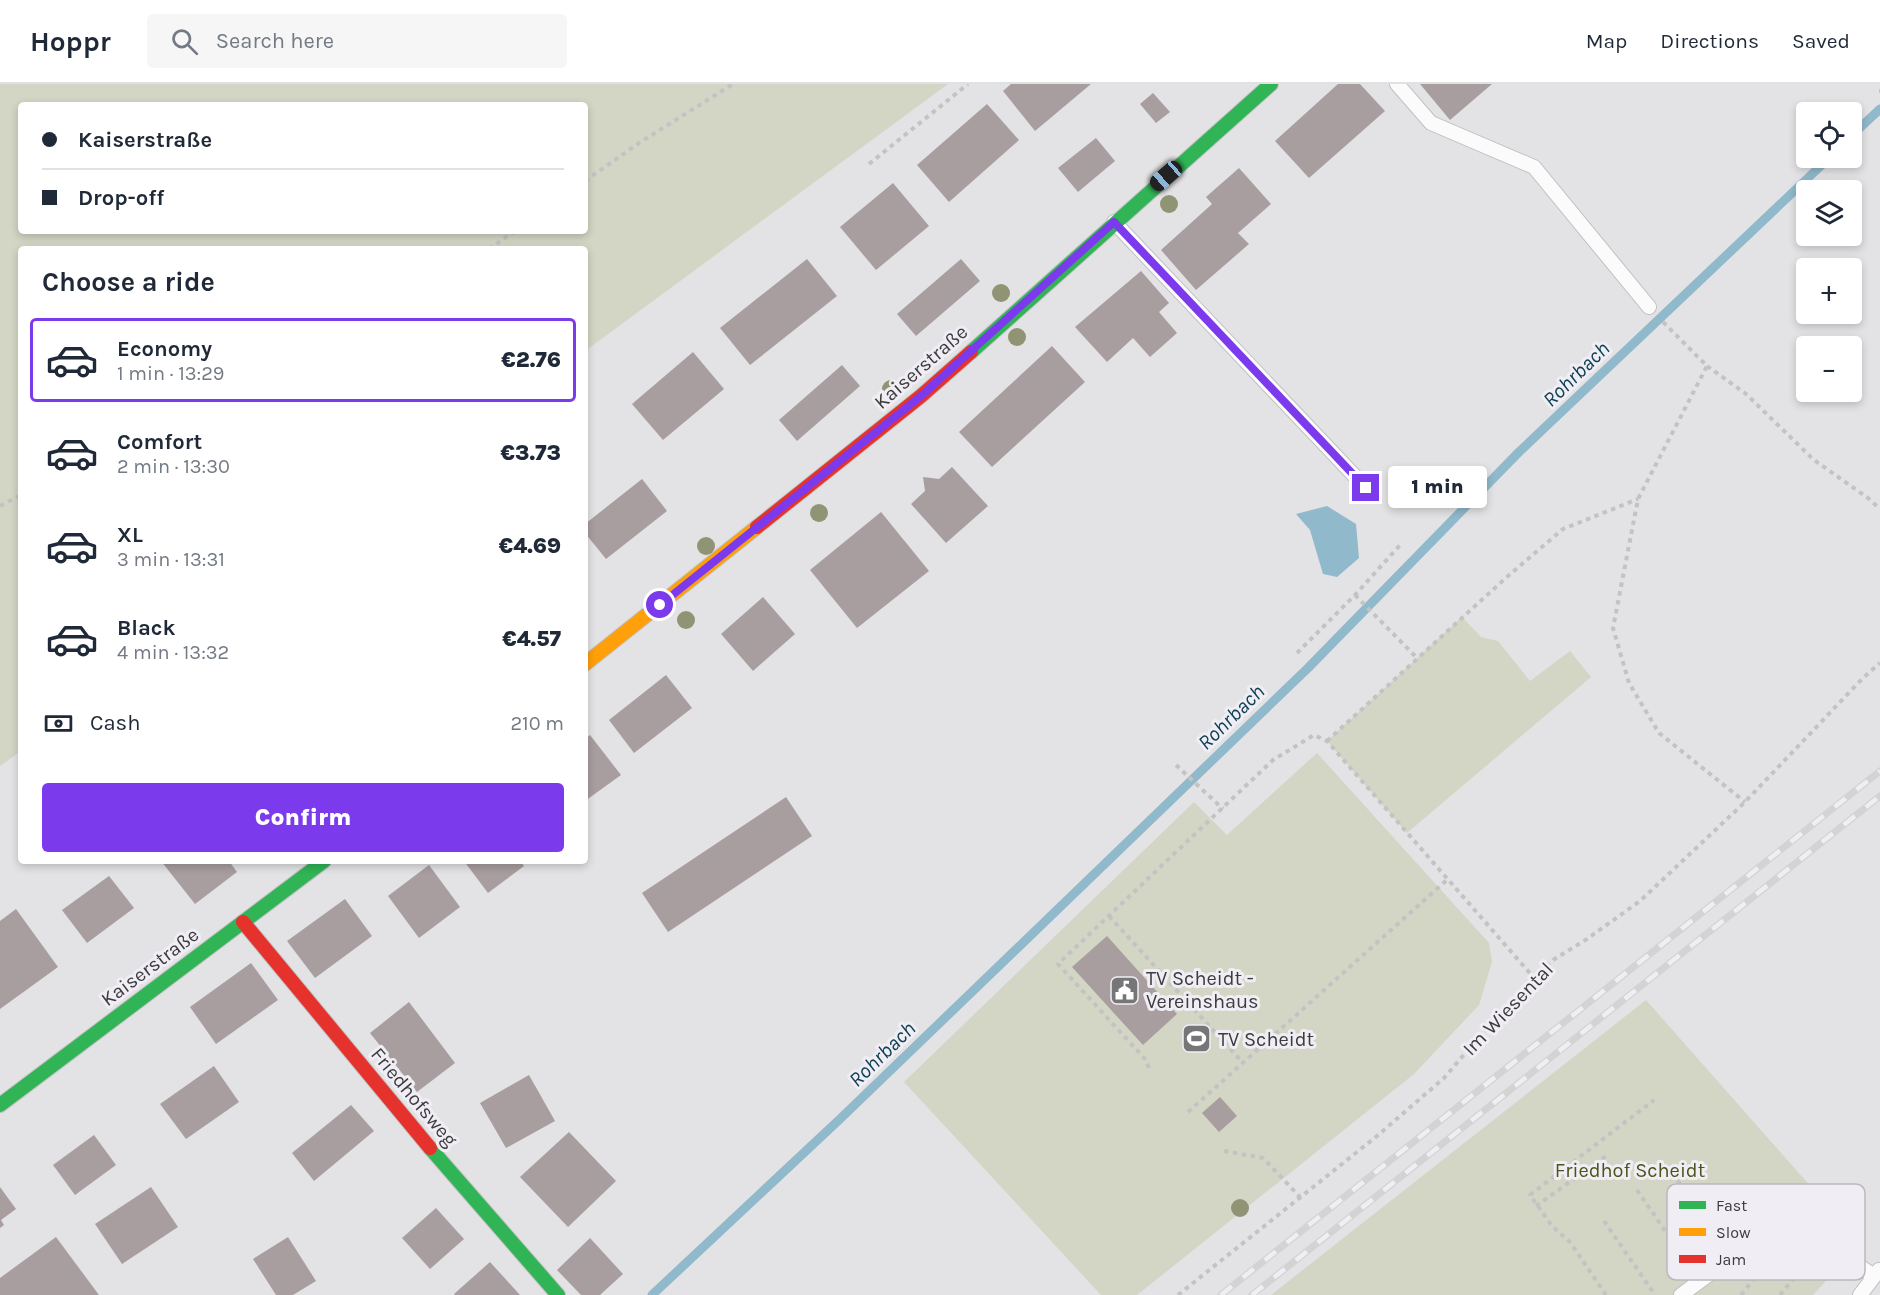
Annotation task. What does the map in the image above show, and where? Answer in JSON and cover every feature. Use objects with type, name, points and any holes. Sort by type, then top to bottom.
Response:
[{"type":"main road","name":"Kaiserstraße","points":[[588,662],[921,396],[1271,84]]},
{"type":"main road","name":"Kaiserstraße","points":[[0,1105],[320,864]]},
{"type":"main road","name":"Friedhofsweg","points":[[243,922],[423,1139],[558,1295]]},
{"type":"lane","points":[[1396,84],[1431,123],[1534,167],[1649,307]]},
{"type":"lane","points":[[1114,222],[1366,488]]},
{"type":"lane","points":[[1860,1295],[1877,1272]]},
{"type":"lane","points":[[1681,1295],[1700,1281]]},
{"type":"path","points":[[588,179],[639,143],[733,84]]},
{"type":"path","points":[[868,164],[968,84]]},
{"type":"path","points":[[493,246],[511,234]]},
{"type":"path","points":[[1681,342],[1707,366],[1746,394],[1814,460],[1880,509]]},
{"type":"path","points":[[1707,366],[1638,499],[1613,628],[1629,683],[1659,733],[1745,802]]},
{"type":"path","points":[[0,506],[18,497]]},
{"type":"path","points":[[1326,741],[1563,530],[1638,499]]},
{"type":"path","points":[[1297,653],[1355,595],[1401,544]]},
{"type":"path","points":[[1355,595],[1418,658]]},
{"type":"path","name":"Im Wiesental","points":[[1178,1295],[1377,1136],[1444,1078],[1491,1023],[1553,960],[1640,902],[1745,802],[1855,686],[1880,663]]},
{"type":"path","points":[[1149,1068],[1145,1059],[1058,964],[1274,760],[1314,735],[1326,741],[1535,979]]},
{"type":"path","points":[[1176,765],[1223,809]]},
{"type":"path","points":[[1188,1112],[1448,879]]},
{"type":"path","points":[[1109,916],[1243,1062]]},
{"type":"path","points":[[1606,1295],[1570,1242],[1552,1226],[1530,1195],[1654,1100]]},
{"type":"path","points":[[1224,1150],[1263,1158],[1299,1197]]},
{"type":"path","points":[[1536,1206],[1606,1156]]},
{"type":"path","points":[[1667,1166],[1680,1184]]},
{"type":"path","points":[[1637,1190],[1667,1233]]},
{"type":"path","points":[[1604,1221],[1655,1295]]},
{"type":"path","points":[[1779,1295],[1792,1280]]},
{"type":"green space","points":[[0,84],[948,84],[588,349],[588,246],[18,246],[18,753],[0,766]]},
{"type":"green space","points":[[1462,617],[1481,637],[1498,641],[1530,681],[1570,651],[1591,677],[1407,833],[1327,741]]},
{"type":"green space","name":"TV Scheidt","points":[[1317,753],[1489,943],[1492,962],[1479,1005],[1414,1074],[1137,1295],[1101,1295],[904,1082],[1194,802],[1227,835]]},
{"type":"green space","name":"Friedhof Scheidt","points":[[1646,1000],[1809,1184],[1667,1184],[1667,1280],[1827,1280],[1813,1295],[1271,1295]]},
{"type":"water","points":[[1327,506],[1356,524],[1359,558],[1337,577],[1323,574],[1310,530],[1296,514]]},
{"type":"building","points":[[1011,84],[1091,84],[1035,131],[1003,91]]},
{"type":"building","points":[[1338,84],[1360,84],[1385,111],[1309,178],[1275,141]]},
{"type":"building","points":[[1420,84],[1492,84],[1450,120]]},
{"type":"building","points":[[1153,93],[1170,112],[1156,123],[1140,104]]},
{"type":"building","points":[[987,104],[1019,140],[949,202],[917,165]]},
{"type":"building","points":[[1096,138],[1115,161],[1078,192],[1058,168]]},
{"type":"building","points":[[1239,168],[1271,204],[1238,233],[1249,244],[1196,290],[1161,250],[1212,204],[1206,197]]},
{"type":"building","points":[[893,183],[929,226],[876,270],[840,227]]},
{"type":"building","points":[[807,259],[837,296],[750,365],[720,328]]},
{"type":"building","points":[[961,259],[980,281],[916,336],[897,314]]},
{"type":"building","points":[[1141,271],[1169,303],[1159,312],[1177,333],[1150,357],[1133,338],[1107,362],[1075,327]]},
{"type":"building","points":[[1052,346],[1085,382],[992,467],[959,432]]},
{"type":"building","points":[[693,352],[724,389],[663,440],[632,404]]},
{"type":"building","points":[[842,365],[860,386],[797,441],[779,420]]},
{"type":"building","points":[[952,467],[988,506],[946,543],[911,504],[925,491],[923,477],[939,479]]},
{"type":"building","points":[[642,479],[667,511],[606,559],[588,537],[588,522]]},
{"type":"building","points":[[881,512],[929,571],[857,628],[810,570]]},
{"type":"building","points":[[763,597],[795,634],[753,671],[721,634]]},
{"type":"building","points":[[666,675],[692,708],[634,753],[609,720]]},
{"type":"building","points":[[590,735],[621,775],[588,799],[588,737]]},
{"type":"building","points":[[786,797],[812,836],[668,932],[642,893]]},
{"type":"building","points":[[163,864],[231,864],[237,872],[195,904]]},
{"type":"building","points":[[466,864],[522,864],[524,866],[488,893]]},
{"type":"building","points":[[429,865],[460,907],[419,938],[388,896]]},
{"type":"building","points":[[109,876],[134,908],[87,943],[62,910]]},
{"type":"building","points":[[345,899],[372,936],[315,978],[287,941]]},
{"type":"building","points":[[16,909],[58,967],[0,1009],[0,921]]},
{"type":"building","name":"TV Scheidt - Vereinshaus","points":[[1107,936],[1177,1014],[1143,1045],[1072,967]]},
{"type":"building","points":[[251,963],[278,1000],[216,1044],[190,1007]]},
{"type":"building","points":[[409,1002],[455,1063],[417,1092],[370,1033]]},
{"type":"building","points":[[214,1066],[239,1102],[186,1139],[160,1104]]},
{"type":"building","points":[[529,1075],[555,1121],[506,1148],[480,1103]]},
{"type":"building","points":[[1220,1097],[1237,1116],[1219,1132],[1202,1113]]},
{"type":"building","points":[[351,1105],[374,1131],[314,1181],[292,1153]]},
{"type":"building","points":[[569,1132],[616,1181],[568,1227],[520,1177]]},
{"type":"building","points":[[94,1135],[116,1165],[75,1195],[53,1165]]},
{"type":"building","points":[[0,1187],[16,1209],[1,1220],[4,1225],[0,1228]]},
{"type":"building","points":[[151,1187],[178,1227],[122,1264],[95,1224]]},
{"type":"building","points":[[436,1208],[464,1239],[430,1269],[402,1238]]},
{"type":"building","points":[[56,1237],[99,1295],[0,1295],[0,1278]]},
{"type":"building","points":[[288,1237],[316,1281],[293,1295],[276,1295],[253,1259]]},
{"type":"building","points":[[590,1238],[623,1274],[600,1295],[581,1295],[557,1270]]},
{"type":"building","points":[[490,1262],[520,1295],[454,1294]]},
{"type":"waterway","name":"Rohrbach","points":[[1862,126],[1880,109]]},
{"type":"waterway","name":"Rohrbach","points":[[652,1295],[840,1119],[1308,668],[1519,452],[1818,168]]},
{"type":"railway","points":[[1221,1295],[1880,771]]},
{"type":"railway","points":[[1252,1295],[1880,796]]},
{"type":"traffic: fast","points":[[971,352],[1271,84]]},
{"type":"traffic: fast","points":[[0,1105],[320,864]]},
{"type":"traffic: fast","points":[[430,1148],[558,1295]]},
{"type":"traffic: slow","points":[[588,662],[757,527]]},
{"type":"traffic: jam","points":[[757,527],[921,396],[971,352]]},
{"type":"traffic: jam","points":[[243,922],[430,1148]]},
{"type":"place","name":"TV Scheidt - Vereinshaus","points":[[1125,990]]},
{"type":"place","name":"TV Scheidt","points":[[1197,1039]]},
{"type":"route","points":[[660,605],[921,396],[1114,222],[1366,488]]}]
